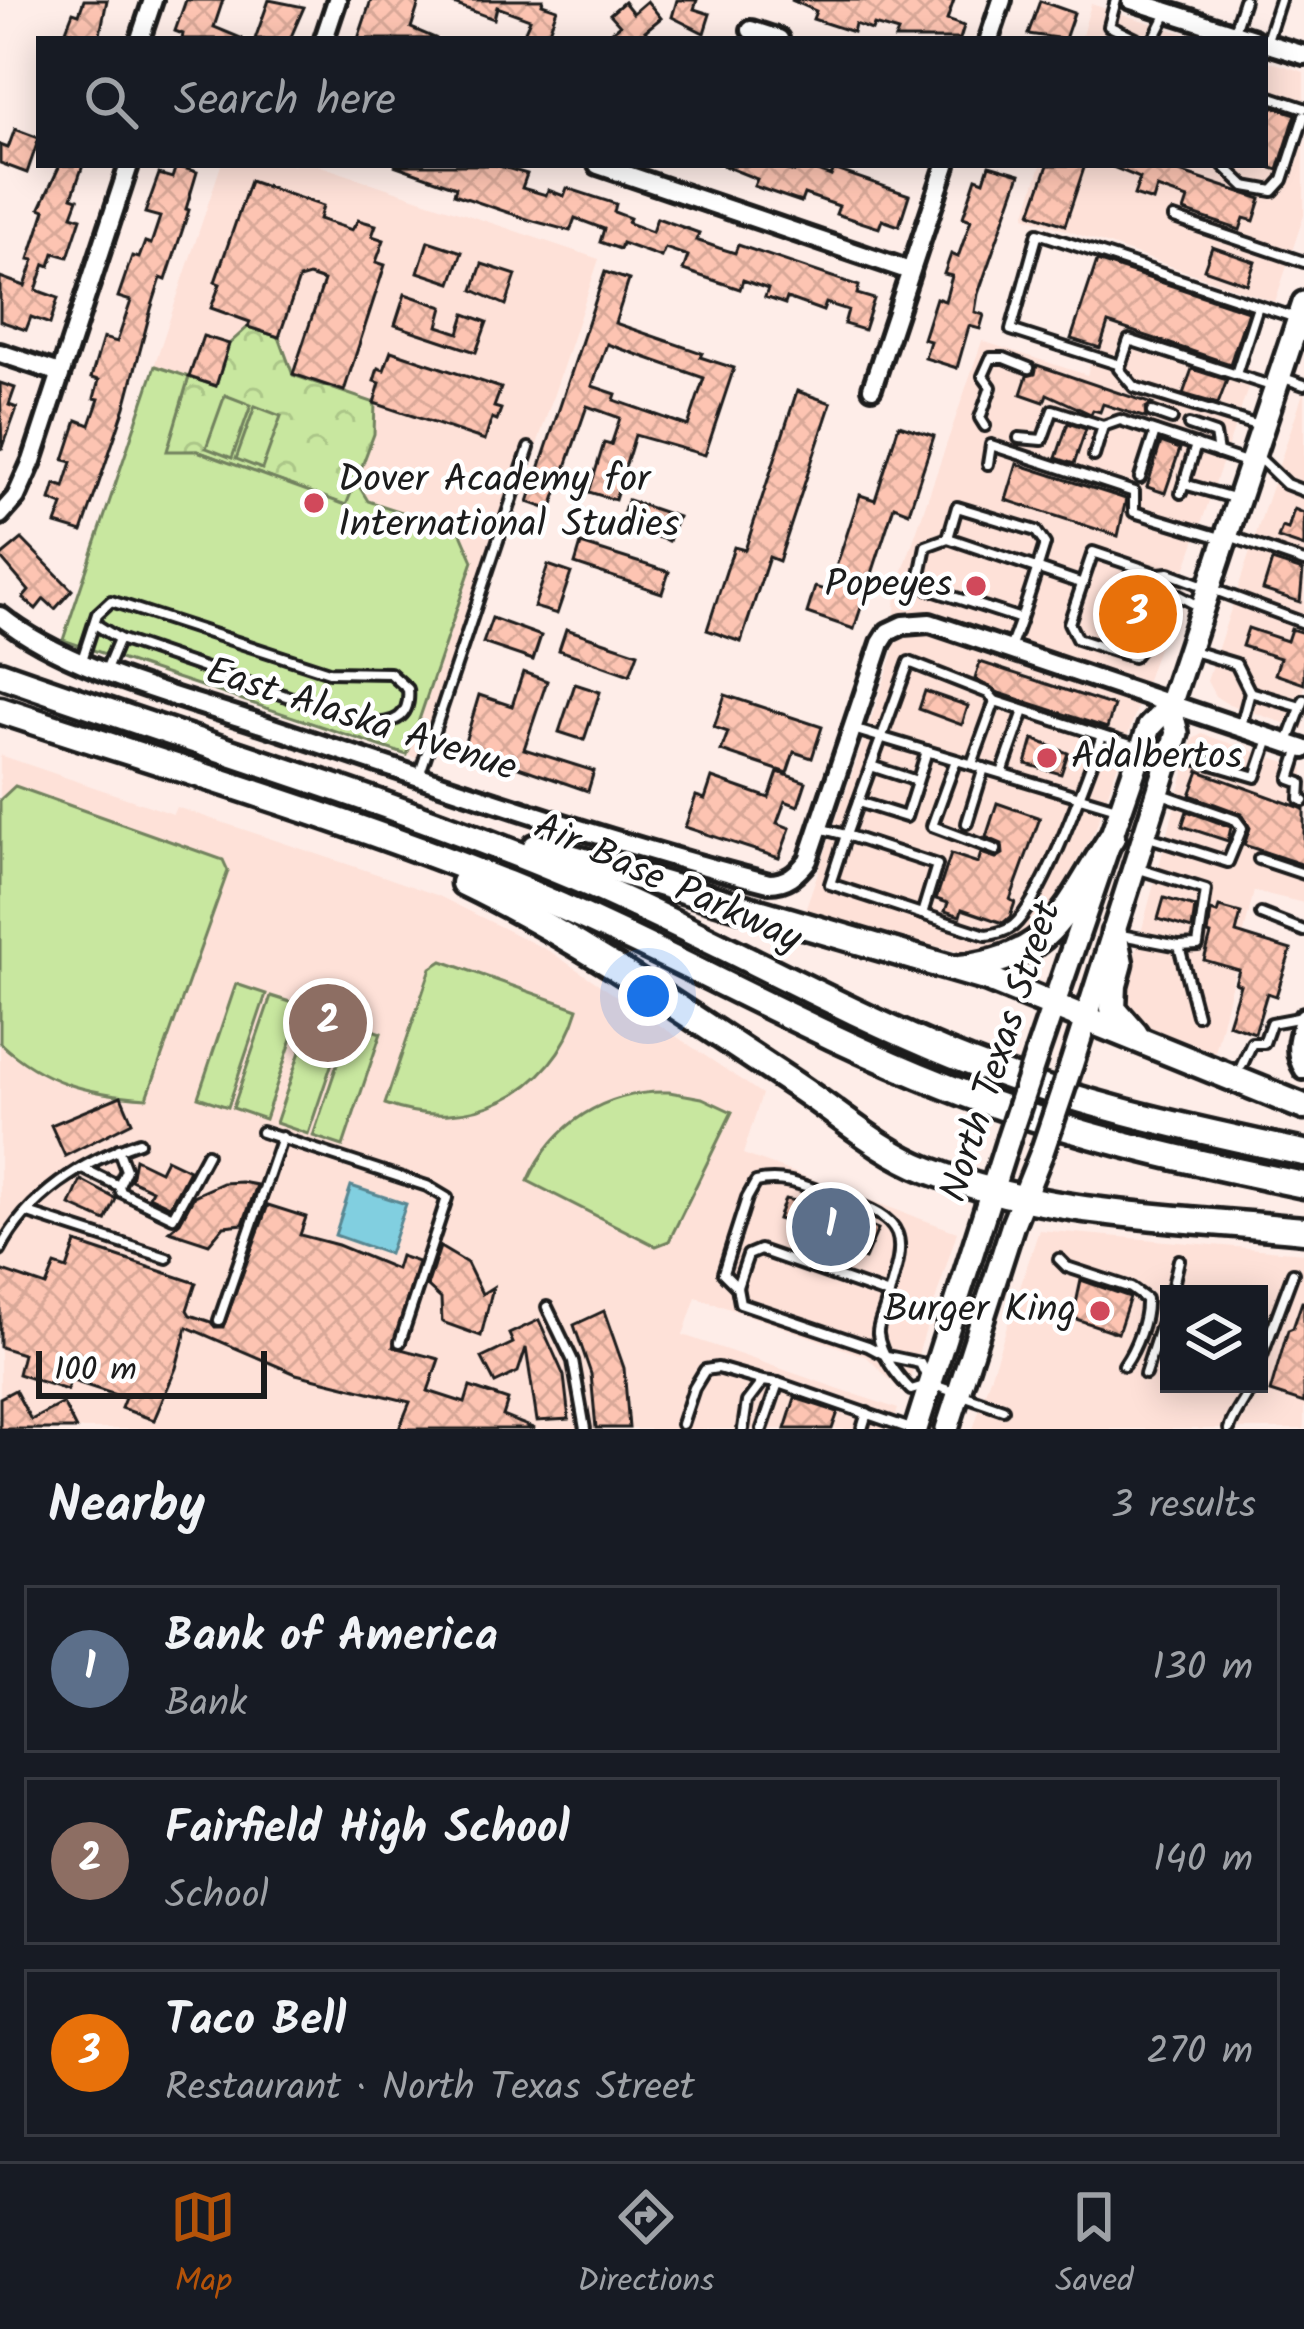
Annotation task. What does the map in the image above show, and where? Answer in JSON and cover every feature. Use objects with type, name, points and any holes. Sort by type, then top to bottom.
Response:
[{"type":"main road","name":"North Texas Street","points":[[914,1429],[1053,1004],[1149,727],[1170,705],[1301,311]]},
{"type":"main road","name":"Air Base Parkway","points":[[0,674],[411,815],[579,879],[916,1039],[1010,1077],[1153,1121],[1304,1153]]},
{"type":"main road","name":"North Texas Street","points":[[947,1429],[1071,1066],[1177,734],[1170,705]]},
{"type":"main road","name":"Air Base Parkway","points":[[0,710],[400,844],[567,909],[980,1100],[1144,1151],[1304,1186]]},
{"type":"main road","points":[[411,815],[954,968],[1304,1107]]},
{"type":"main road","points":[[954,968],[1003,961],[1040,940],[1066,912],[1112,837]]},
{"type":"main road","points":[[400,844],[598,953],[899,1156],[1024,1200],[1304,1229]]},
{"type":"main road","points":[[1114,933],[1120,963],[1113,1009],[1145,1042]]},
{"type":"street","points":[[141,36],[153,0]]},
{"type":"street","points":[[325,36],[337,0]]},
{"type":"street","points":[[989,36],[1002,0]]},
{"type":"street","points":[[1131,0],[1168,12],[1200,30],[1243,36]]},
{"type":"street","points":[[751,30],[770,36]]},
{"type":"street","points":[[1268,44],[1304,55]]},
{"type":"street","points":[[0,515],[16,497],[32,461],[128,168]]},
{"type":"street","points":[[607,168],[910,271]]},
{"type":"street","points":[[872,388],[945,168]]},
{"type":"street","points":[[0,353],[60,374]]},
{"type":"street","name":"East Alaska Avenue","points":[[0,616],[31,641],[82,662],[418,777],[769,883],[781,883],[798,873],[808,860],[866,678],[888,632],[903,625],[930,623],[1298,747]]},
{"type":"street","points":[[1304,1017],[1296,1042],[1304,1070]]},
{"type":"lane","points":[[1116,0],[1109,26],[1130,36]]},
{"type":"lane","points":[[1233,33],[1244,0]]},
{"type":"lane","points":[[1267,36],[1280,0]]},
{"type":"lane","points":[[1156,36],[1168,12]]},
{"type":"lane","points":[[1226,168],[1245,186],[1268,192],[1279,188],[1304,112],[1268,96]]},
{"type":"lane","points":[[1174,218],[1304,262]]},
{"type":"lane","points":[[1120,364],[1011,330],[1038,233],[1258,306],[1301,311]]},
{"type":"lane","points":[[1236,374],[1258,306]]},
{"type":"lane","points":[[1263,427],[1133,387],[1119,369],[1129,340],[1236,374],[1304,385]]},
{"type":"lane","points":[[985,426],[980,418],[991,387],[983,376],[992,358],[1029,368]]},
{"type":"lane","points":[[1019,438],[1042,440],[1053,410],[1103,426],[1120,420],[1218,453],[1252,459],[1286,484],[1304,490]]},
{"type":"lane","points":[[1152,412],[1172,419]]},
{"type":"lane","points":[[1189,425],[1215,434],[1218,453]]},
{"type":"lane","points":[[1094,456],[1103,426]]},
{"type":"lane","points":[[1140,478],[1155,432]]},
{"type":"lane","points":[[1196,445],[1183,488],[1238,500]]},
{"type":"lane","points":[[988,464],[991,446],[1134,492],[1134,512],[1304,562]]},
{"type":"lane","points":[[418,777],[529,448]]},
{"type":"lane","points":[[948,538],[957,507],[1036,531],[1046,544],[1010,650]]},
{"type":"lane","points":[[1021,619],[929,589],[920,580],[926,546],[948,538],[1083,584]]},
{"type":"lane","points":[[1158,574],[1164,588],[1150,636],[1133,657],[1077,639],[1069,623],[1093,552],[1158,574],[1168,573],[1206,598]]},
{"type":"lane","points":[[1164,588],[1304,623]]},
{"type":"lane","points":[[82,662],[94,623],[103,604],[111,601],[328,672],[390,673],[408,689],[410,702],[404,716],[389,724],[368,724],[118,639],[94,623]]},
{"type":"lane","points":[[106,670],[118,639]]},
{"type":"lane","points":[[1189,650],[1236,664],[1250,692],[1240,728]]},
{"type":"lane","points":[[1102,736],[1047,871],[1015,925],[986,935],[830,884],[909,662],[988,693],[995,701],[1142,749]]},
{"type":"lane","points":[[1250,692],[1303,704],[1290,778],[1301,783],[1300,799],[1304,801]]},
{"type":"lane","points":[[972,765],[995,701]]},
{"type":"lane","points":[[1002,773],[1024,711]]},
{"type":"lane","points":[[850,728],[1122,809]]},
{"type":"lane","points":[[1171,752],[1256,778],[1269,737]]},
{"type":"lane","points":[[858,802],[906,817],[927,751]]},
{"type":"lane","points":[[956,760],[932,826],[996,850]]},
{"type":"lane","points":[[871,766],[917,781]]},
{"type":"lane","points":[[967,823],[984,768]]},
{"type":"lane","points":[[1144,835],[1224,862],[1231,860],[1235,850],[1240,821],[1158,793]]},
{"type":"lane","points":[[819,828],[937,865],[922,914]]},
{"type":"lane","points":[[1259,860],[1304,874]]},
{"type":"lane","points":[[1114,933],[1179,946],[1198,945],[1206,890],[1134,867]]},
{"type":"lane","points":[[1262,914],[1304,931]]},
{"type":"lane","points":[[1179,946],[1197,1015]]},
{"type":"lane","points":[[1242,1065],[1252,1043],[1264,1042],[1271,1023],[1304,1017]]},
{"type":"lane","points":[[262,1132],[427,1186],[447,1198],[400,1342]]},
{"type":"lane","points":[[219,1320],[282,1137]]},
{"type":"lane","points":[[0,1250],[3,1238],[50,1190],[81,1168],[139,1142]]},
{"type":"lane","points":[[118,1149],[126,1170],[118,1186]]},
{"type":"lane","points":[[81,1168],[172,1216],[207,1154]]},
{"type":"lane","points":[[737,1287],[723,1273],[747,1198],[757,1182],[777,1177],[868,1207],[889,1222],[902,1254],[878,1334],[896,1376],[911,1390],[931,1384],[1003,1409]]},
{"type":"lane","points":[[28,1213],[166,1258]]},
{"type":"lane","points":[[889,1294],[760,1250],[748,1255],[737,1287],[740,1303],[887,1356],[920,1363],[931,1384]]},
{"type":"lane","points":[[1059,1259],[1066,1267],[1141,1292],[1146,1299],[1147,1310],[1124,1365]]},
{"type":"lane","points":[[1175,1285],[1179,1260]]},
{"type":"lane","points":[[1268,1340],[1293,1273]]},
{"type":"lane","points":[[547,1307],[573,1361],[585,1429]]},
{"type":"lane","points":[[1145,1374],[1160,1328]]},
{"type":"lane","points":[[682,1424],[705,1370],[718,1368],[914,1429]]},
{"type":"lane","points":[[743,1429],[747,1402],[763,1381]]},
{"type":"lane","points":[[762,1429],[778,1383]]},
{"type":"lane","points":[[1229,1429],[1237,1406],[1250,1393]]},
{"type":"lane","points":[[862,1429],[867,1413]]},
{"type":"shaded area","points":[[1091,4],[1191,36],[1082,36]]},
{"type":"shaded area","points":[[1268,61],[1304,72],[1304,215],[1275,302],[1025,216],[1040,168],[1268,168]]},
{"type":"shaded area","name":"Dover Academy for International Studies","points":[[220,168],[327,168],[599,259],[431,763],[63,640]]},
{"type":"shaded area","points":[[1108,323],[1254,371],[1095,830],[1045,917],[1020,940],[972,954],[805,910],[893,655],[896,591],[982,341],[1087,375]]},
{"type":"shaded area","points":[[1304,390],[1304,730],[1226,703],[1215,696],[1207,681]]},
{"type":"shaded area","points":[[1202,734],[1304,768],[1304,903],[1254,891],[1215,1053],[1141,1024],[1125,992],[1193,739]]},
{"type":"shaded area","points":[[0,755],[173,814],[176,807],[439,896],[551,952],[762,1094],[743,1154],[957,1232],[905,1395],[867,1357],[696,1297],[683,1335],[898,1409],[892,1429],[0,1429]]},
{"type":"shaded area","points":[[1039,1230],[1304,1253],[1304,1429],[973,1429]]},
{"type":"green space","points":[[248,327],[279,337],[293,375],[375,403],[374,434],[347,506],[197,451],[166,452],[189,377],[216,386],[229,344]]},
{"type":"green space","points":[[155,366],[189,377],[167,451],[197,451],[346,505],[356,481],[368,501],[460,531],[473,561],[407,755],[63,640]]},
{"type":"green space","points":[[225,395],[251,405],[232,458],[206,448]]},
{"type":"green space","points":[[255,406],[281,416],[262,469],[236,459]]},
{"type":"green space","points":[[15,786],[223,860],[228,871],[147,1098],[68,1084],[33,1068],[0,1043],[0,800]]},
{"type":"green space","points":[[442,961],[578,1009],[549,1064],[503,1100],[447,1114],[385,1104],[431,968]]},
{"type":"green space","points":[[236,984],[266,994],[228,1107],[198,1097]]},
{"type":"green space","points":[[271,996],[303,1006],[265,1119],[233,1108]]},
{"type":"green space","points":[[314,1010],[346,1021],[308,1134],[276,1123]]},
{"type":"green space","points":[[351,1023],[381,1033],[343,1146],[313,1136]]},
{"type":"green space","points":[[669,1092],[702,1098],[732,1112],[669,1241],[656,1246],[528,1181],[552,1142],[584,1114],[624,1097]]},
{"type":"water","points":[[351,1186],[406,1204],[389,1254],[335,1235]]},
{"type":"building","points":[[84,0],[107,0],[100,36],[66,30],[73,12],[79,14]]},
{"type":"building","points":[[186,0],[223,0],[214,27],[236,36],[183,36],[175,31]]},
{"type":"building","points":[[269,0],[304,7],[291,36],[256,36]]},
{"type":"building","points":[[371,0],[420,0],[411,28],[430,36],[359,36]]},
{"type":"building","points":[[443,0],[543,0],[542,4],[557,9],[547,36],[524,33],[530,19],[497,7],[494,19]]},
{"type":"building","points":[[677,0],[697,0],[694,9],[710,14],[704,33],[672,17]]},
{"type":"building","points":[[791,0],[954,0],[947,20],[964,26],[961,36],[896,36],[898,32],[855,24],[853,32],[813,19],[816,11]]},
{"type":"building","points":[[647,1],[661,18],[645,31],[649,36],[606,36],[620,25],[610,14],[624,2],[633,13]]},
{"type":"building","points":[[1040,1],[1074,13],[1066,36],[1028,34]]},
{"type":"building","points":[[1268,105],[1296,114],[1278,170],[1268,167]]},
{"type":"building","points":[[15,129],[36,137],[27,173],[0,163],[0,145],[8,148]]},
{"type":"building","points":[[59,168],[82,168],[72,197],[78,199],[72,215],[81,218],[68,257],[54,253],[36,290],[58,298],[50,324],[31,317],[26,330],[0,321],[0,277],[25,286],[45,210],[40,208]]},
{"type":"building","points":[[175,168],[197,172],[189,210],[166,280],[161,278],[125,407],[82,532],[56,524],[63,505],[50,500],[55,484],[64,487],[72,462],[64,460],[77,420],[90,425],[99,399],[94,398],[99,380],[91,378],[103,338],[117,342],[131,301],[118,297],[132,256],[139,258],[145,242],[151,244],[160,217],[145,213],[159,174],[172,178]]},
{"type":"building","points":[[402,168],[506,168],[527,174],[522,188],[564,196],[567,188],[616,204],[614,212],[630,218],[628,223],[652,232],[657,218],[699,233],[696,240],[735,253],[738,245],[859,286],[857,294],[874,299],[864,330],[844,324],[848,310],[826,303],[823,311],[787,298],[785,304],[765,297],[768,289],[743,280],[740,289],[683,270],[688,256],[665,248],[661,257],[622,243],[620,249],[600,242],[604,229],[575,218],[570,231],[454,194],[456,187]]},
{"type":"building","points":[[730,168],[794,172],[809,168],[831,176],[834,169],[909,195],[899,226],[882,220],[879,228],[836,214],[839,206],[804,194],[801,202],[754,186],[757,179]]},
{"type":"building","points":[[988,168],[1020,174],[978,294],[975,312],[984,315],[980,329],[969,326],[957,368],[925,358],[930,341],[923,339],[936,298],[945,301],[952,276],[944,274],[951,254],[958,257],[971,220],[963,217],[976,178],[984,181]]},
{"type":"building","points":[[1047,168],[1084,168],[1065,225],[1031,213]]},
{"type":"building","points":[[1115,168],[1168,168],[1261,199],[1254,221],[1244,218],[1240,230],[1184,211],[1188,199],[1157,188],[1153,201],[1134,195],[1140,178]]},
{"type":"building","points":[[250,181],[323,206],[319,219],[352,230],[358,220],[376,225],[372,236],[384,240],[376,262],[385,265],[344,391],[293,374],[324,281],[309,276],[299,279],[279,337],[211,308],[220,284],[215,282]]},
{"type":"building","points":[[428,241],[462,252],[451,283],[418,272]]},
{"type":"building","points":[[1212,247],[1255,262],[1247,284],[1204,269]]},
{"type":"building","points":[[1097,261],[1248,311],[1230,364],[1108,323],[1100,348],[1071,339]]},
{"type":"building","points":[[482,264],[516,275],[506,305],[473,290]]},
{"type":"building","points":[[605,272],[629,280],[615,323],[734,368],[705,455],[635,435],[615,500],[589,492],[604,443],[611,445],[620,418],[587,406],[551,510],[528,502]],"holes":[[[607,344],[704,378],[688,426],[614,400],[616,394],[592,386]]]},
{"type":"building","points":[[405,294],[443,307],[438,326],[459,333],[465,314],[487,322],[476,352],[395,325]]},
{"type":"building","points":[[203,336],[229,344],[216,386],[189,377]]},
{"type":"building","points":[[391,351],[501,388],[494,407],[501,409],[497,420],[492,418],[485,440],[374,403],[380,383],[374,381],[378,368],[384,370]]},
{"type":"building","points":[[1037,365],[1152,404],[1145,408],[1146,418],[1103,404],[1100,412],[1091,414],[1047,394],[1044,402],[1021,394]]},
{"type":"building","points":[[1192,369],[1227,380],[1218,404],[1183,394]]},
{"type":"building","points":[[0,383],[15,388],[9,405],[17,408],[2,450]]},
{"type":"building","points":[[797,391],[831,403],[779,561],[769,557],[741,642],[707,630],[734,547],[745,550]]},
{"type":"building","points":[[1068,423],[1086,429],[1074,464],[1056,458]]},
{"type":"building","points":[[899,425],[934,436],[909,512],[894,506],[854,629],[807,613],[815,587],[828,591],[860,495],[875,500]]},
{"type":"building","points":[[1161,442],[1180,449],[1165,493],[1147,487]]},
{"type":"building","points":[[1017,464],[1126,499],[1118,536],[1006,500]]},
{"type":"building","points":[[628,500],[678,517],[669,541],[619,524]]},
{"type":"building","points":[[1294,509],[1304,513],[1304,547],[1278,538],[1282,527],[1288,529]]},
{"type":"building","points":[[22,539],[72,590],[55,609],[44,599],[36,609],[23,598],[29,591],[0,557]]},
{"type":"building","points":[[581,544],[669,572],[662,593],[575,564]]},
{"type":"building","points":[[1272,561],[1303,571],[1300,602],[1263,590]]},
{"type":"building","points":[[548,565],[571,573],[557,614],[534,607]]},
{"type":"building","points":[[1132,590],[1152,596],[1135,641],[1119,636]]},
{"type":"building","points":[[492,618],[541,636],[533,660],[483,643]]},
{"type":"building","points":[[1248,628],[1287,641],[1291,629],[1304,633],[1304,684],[1275,674],[1280,658],[1242,646]]},
{"type":"building","points":[[566,629],[638,653],[630,675],[559,650]]},
{"type":"building","points":[[980,662],[1114,706],[1107,728],[999,693],[975,679]]},
{"type":"building","points":[[523,672],[547,681],[524,749],[594,771],[588,791],[481,754],[480,758],[462,752],[479,695],[512,706]]},
{"type":"building","points":[[575,684],[600,692],[584,740],[559,732]]},
{"type":"building","points":[[925,691],[968,706],[962,725],[919,709]]},
{"type":"building","points":[[725,695],[822,727],[812,758],[794,752],[787,773],[721,751],[728,732],[714,727]]},
{"type":"building","name":"Adalbertos","points":[[1033,739],[1068,753],[1061,774],[1026,764]]},
{"type":"building","points":[[1199,771],[1304,809],[1304,865],[1244,845],[1250,828],[1242,814],[1190,795]]},
{"type":"building","points":[[778,772],[806,782],[798,806],[785,801],[777,823],[790,828],[779,858],[685,827],[696,796],[705,799],[712,778],[769,798]]},
{"type":"building","points":[[997,803],[1040,818],[1010,900],[1015,902],[1010,917],[1003,923],[962,909],[960,916],[945,911],[948,903],[936,899],[951,854],[978,863],[981,853],[996,858],[1003,854],[1002,844],[986,837]]},
{"type":"building","points":[[1187,811],[1231,827],[1228,841],[1182,826]]},
{"type":"building","points":[[1164,898],[1195,907],[1192,929],[1158,919]]},
{"type":"building","points":[[1219,907],[1241,913],[1236,933],[1291,950],[1276,996],[1267,993],[1255,1033],[1228,1024],[1240,985],[1235,983],[1239,970],[1204,960],[1211,911],[1217,913]]},
{"type":"building","points":[[121,1096],[132,1122],[65,1156],[51,1125]]},
{"type":"building","points":[[135,1159],[160,1171],[166,1159],[189,1170],[170,1206],[131,1180]]},
{"type":"building","points":[[81,1180],[116,1199],[106,1221],[70,1205]]},
{"type":"building","points":[[223,1183],[257,1185],[243,1224],[224,1226],[209,1244],[169,1231],[180,1222],[194,1196]]},
{"type":"building","points":[[814,1198],[841,1207],[839,1213],[878,1229],[865,1259],[788,1234],[791,1223],[778,1219],[785,1199],[812,1204]]},
{"type":"building","points":[[268,1205],[306,1217],[300,1235],[396,1269],[400,1256],[418,1262],[393,1347],[439,1359],[428,1391],[465,1403],[470,1387],[508,1400],[503,1416],[535,1429],[399,1429],[410,1402],[296,1374],[187,1327],[154,1420],[121,1408],[125,1398],[70,1380],[67,1390],[18,1374],[23,1354],[0,1347],[0,1270],[46,1286],[55,1265],[67,1269],[76,1243],[196,1283],[187,1310],[190,1315],[223,1327]]},
{"type":"building","points":[[440,1247],[467,1263],[482,1294],[493,1287],[481,1336],[442,1322],[441,1299],[427,1286]]},
{"type":"building","name":"Burger King","points":[[1081,1280],[1130,1297],[1118,1333],[1073,1318]]},
{"type":"building","points":[[1302,1302],[1304,1403],[1270,1392],[1288,1330]]},
{"type":"building","points":[[604,1311],[624,1368],[629,1428],[596,1428],[591,1374],[574,1325]]},
{"type":"building","points":[[539,1320],[564,1376],[569,1419],[537,1421],[526,1348],[518,1372],[495,1383],[482,1358],[513,1343],[509,1334]]},
{"type":"building","points":[[15,1390],[31,1420],[63,1403],[76,1429],[0,1429],[0,1398]]},
{"type":"building","points":[[795,1398],[838,1412],[832,1429],[785,1429]]},
{"type":"place","name":"Dover Academy for International Studies","points":[[314,503]]},
{"type":"place","name":"Popeyes","points":[[976,586]]},
{"type":"place","name":"Taco Bell","points":[[1138,614]]},
{"type":"place","name":"Adalbertos","points":[[1047,758]]},
{"type":"place","name":"Fairfield High School","points":[[328,1023]]},
{"type":"place","name":"Bank of America","points":[[831,1227]]},
{"type":"place","name":"Burger King","points":[[1100,1311]]}]
